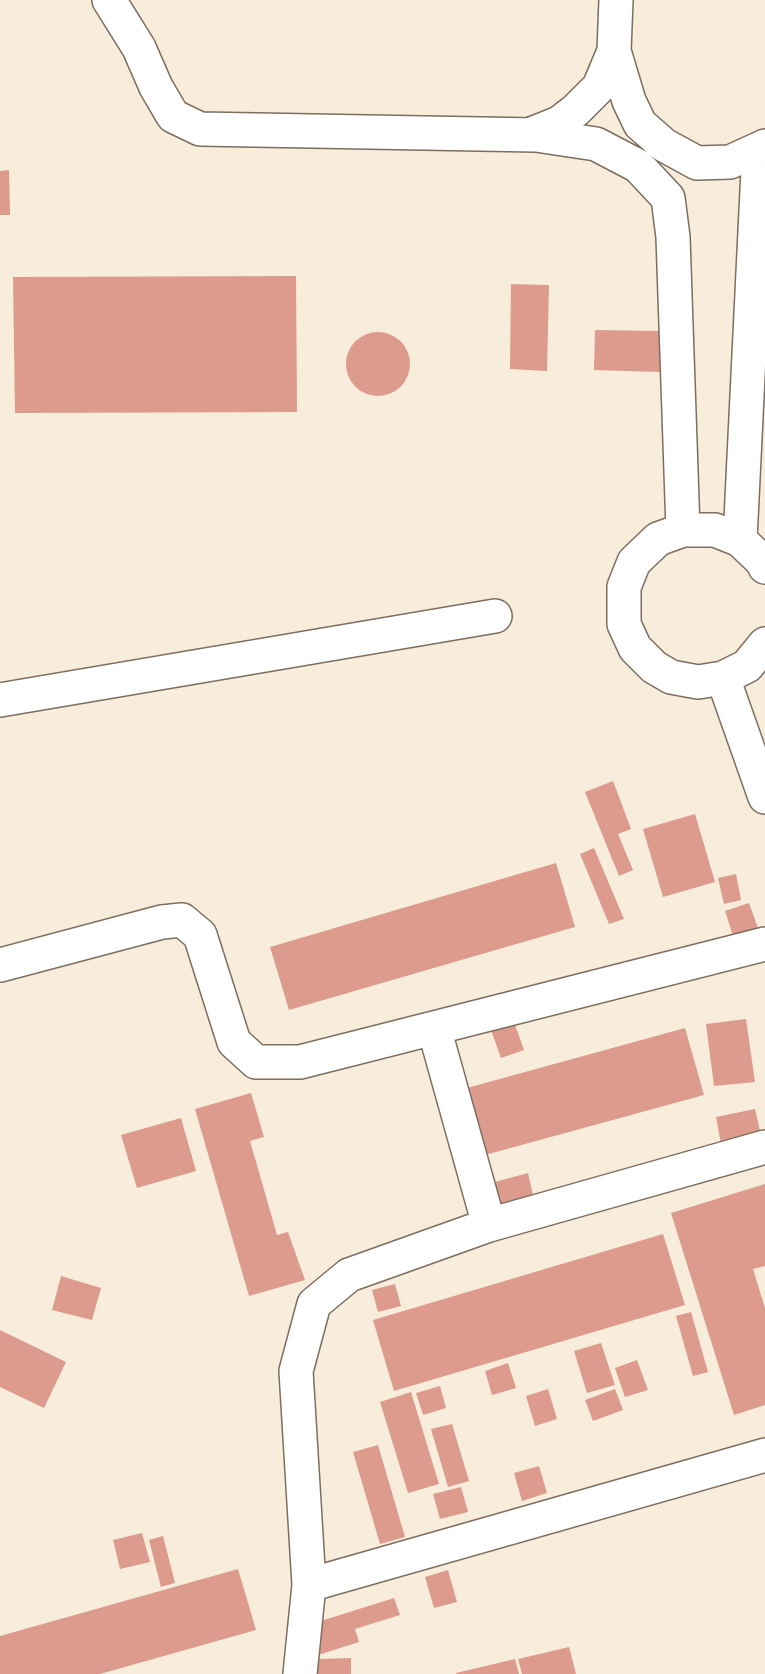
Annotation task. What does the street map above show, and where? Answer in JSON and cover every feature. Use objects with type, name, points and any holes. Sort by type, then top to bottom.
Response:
[{"type":"street","points":[[109,0],[140,48],[156,87],[173,116],[200,129],[530,135],[596,144],[638,166],[668,198],[673,237],[683,530]]},
{"type":"street","points":[[616,0],[614,51],[629,101],[640,124],[664,146],[697,163],[730,162],[762,147],[740,540]]},
{"type":"street","points":[[530,135],[559,123],[576,110],[599,87],[614,51]]},
{"type":"street","points":[[765,567],[762,561],[740,540],[715,530],[683,530],[658,540],[634,562],[624,586],[624,624],[635,648],[654,667],[671,677],[698,682],[723,678],[747,666],[765,644]]},
{"type":"street","points":[[0,700],[495,616]]},
{"type":"street","points":[[723,678],[764,790]]},
{"type":"street","points":[[0,965],[162,922],[182,920],[200,935],[234,1042],[256,1062],[300,1062],[765,944]]},
{"type":"street","points":[[434,1028],[489,1225]]},
{"type":"street","points":[[300,1674],[309,1585],[296,1371],[314,1304],[349,1275],[489,1225],[765,1148]]},
{"type":"street","points":[[309,1585],[765,1455]]},
{"type":"building","points":[[9,170],[10,215],[0,215],[0,171]]},
{"type":"building","points":[[296,276],[297,412],[15,413],[13,277]]},
{"type":"building","points":[[511,284],[549,285],[547,371],[510,369]]},
{"type":"building","points":[[595,330],[660,331],[660,372],[594,370]]},
{"type":"building","points":[[378,332],[396,338],[404,346],[410,364],[404,382],[396,390],[378,396],[360,390],[352,382],[346,364],[352,346],[360,338]]},
{"type":"building","points":[[613,781],[631,829],[618,834],[633,870],[619,876],[585,792]]},
{"type":"building","points":[[695,814],[715,882],[663,897],[643,829]]},
{"type":"building","points":[[594,848],[624,919],[609,924],[580,854]]},
{"type":"building","points":[[556,863],[575,927],[289,1010],[270,947]]},
{"type":"building","points":[[736,874],[741,900],[724,904],[718,878]]},
{"type":"building","points":[[749,903],[759,931],[734,939],[725,911]]},
{"type":"building","points":[[746,1019],[755,1082],[714,1086],[706,1024]]},
{"type":"building","points":[[514,1022],[524,1050],[501,1058],[491,1030]]},
{"type":"building","points":[[685,1028],[704,1095],[474,1158],[456,1091]]},
{"type":"building","points":[[251,1093],[264,1137],[250,1141],[277,1235],[288,1232],[305,1280],[249,1296],[195,1109]]},
{"type":"building","points":[[755,1109],[761,1135],[721,1144],[716,1117]]},
{"type":"building","points":[[181,1118],[196,1171],[137,1188],[121,1135]]},
{"type":"building","points":[[528,1173],[533,1195],[496,1205],[491,1183]]},
{"type":"building","points":[[765,1184],[765,1266],[753,1269],[765,1308],[765,1405],[734,1415],[671,1213]]},
{"type":"building","points":[[663,1234],[685,1305],[394,1391],[373,1320]]},
{"type":"building","points":[[61,1276],[101,1288],[92,1320],[52,1310]]},
{"type":"building","points":[[395,1284],[401,1306],[378,1312],[372,1290]]},
{"type":"building","points":[[691,1312],[708,1372],[693,1376],[676,1316]]},
{"type":"building","points":[[0,1330],[66,1362],[44,1408],[0,1387]]},
{"type":"building","points":[[601,1343],[615,1385],[587,1393],[574,1351]]},
{"type":"building","points":[[637,1360],[648,1390],[625,1397],[615,1368]]},
{"type":"building","points":[[508,1363],[516,1388],[492,1395],[485,1371]]},
{"type":"building","points":[[440,1386],[446,1408],[423,1415],[416,1393]]},
{"type":"building","points":[[548,1389],[557,1419],[535,1426],[526,1396]]},
{"type":"building","points":[[615,1389],[623,1410],[593,1421],[585,1400]]},
{"type":"building","points":[[411,1392],[439,1484],[408,1493],[380,1402]]},
{"type":"building","points":[[452,1424],[469,1481],[448,1487],[431,1429]]},
{"type":"building","points":[[378,1445],[405,1537],[380,1544],[353,1452]]},
{"type":"building","points":[[539,1466],[547,1493],[522,1501],[514,1473]]},
{"type":"building","points":[[461,1487],[468,1512],[440,1519],[433,1494]]},
{"type":"building","points":[[142,1533],[150,1562],[120,1569],[113,1540]]},
{"type":"building","points":[[163,1536],[175,1583],[161,1587],[149,1540]]},
{"type":"building","points":[[238,1569],[256,1630],[100,1674],[0,1674],[0,1636]]},
{"type":"building","points":[[448,1570],[457,1602],[434,1608],[425,1577]]},
{"type":"building","points":[[394,1598],[400,1615],[355,1629],[359,1642],[318,1655],[308,1625]]},
{"type":"building","points":[[569,1647],[576,1674],[522,1674],[518,1659]]},
{"type":"building","points":[[351,1658],[351,1674],[318,1674],[318,1659]]},
{"type":"building","points":[[515,1659],[519,1674],[456,1674],[456,1673]]}]
